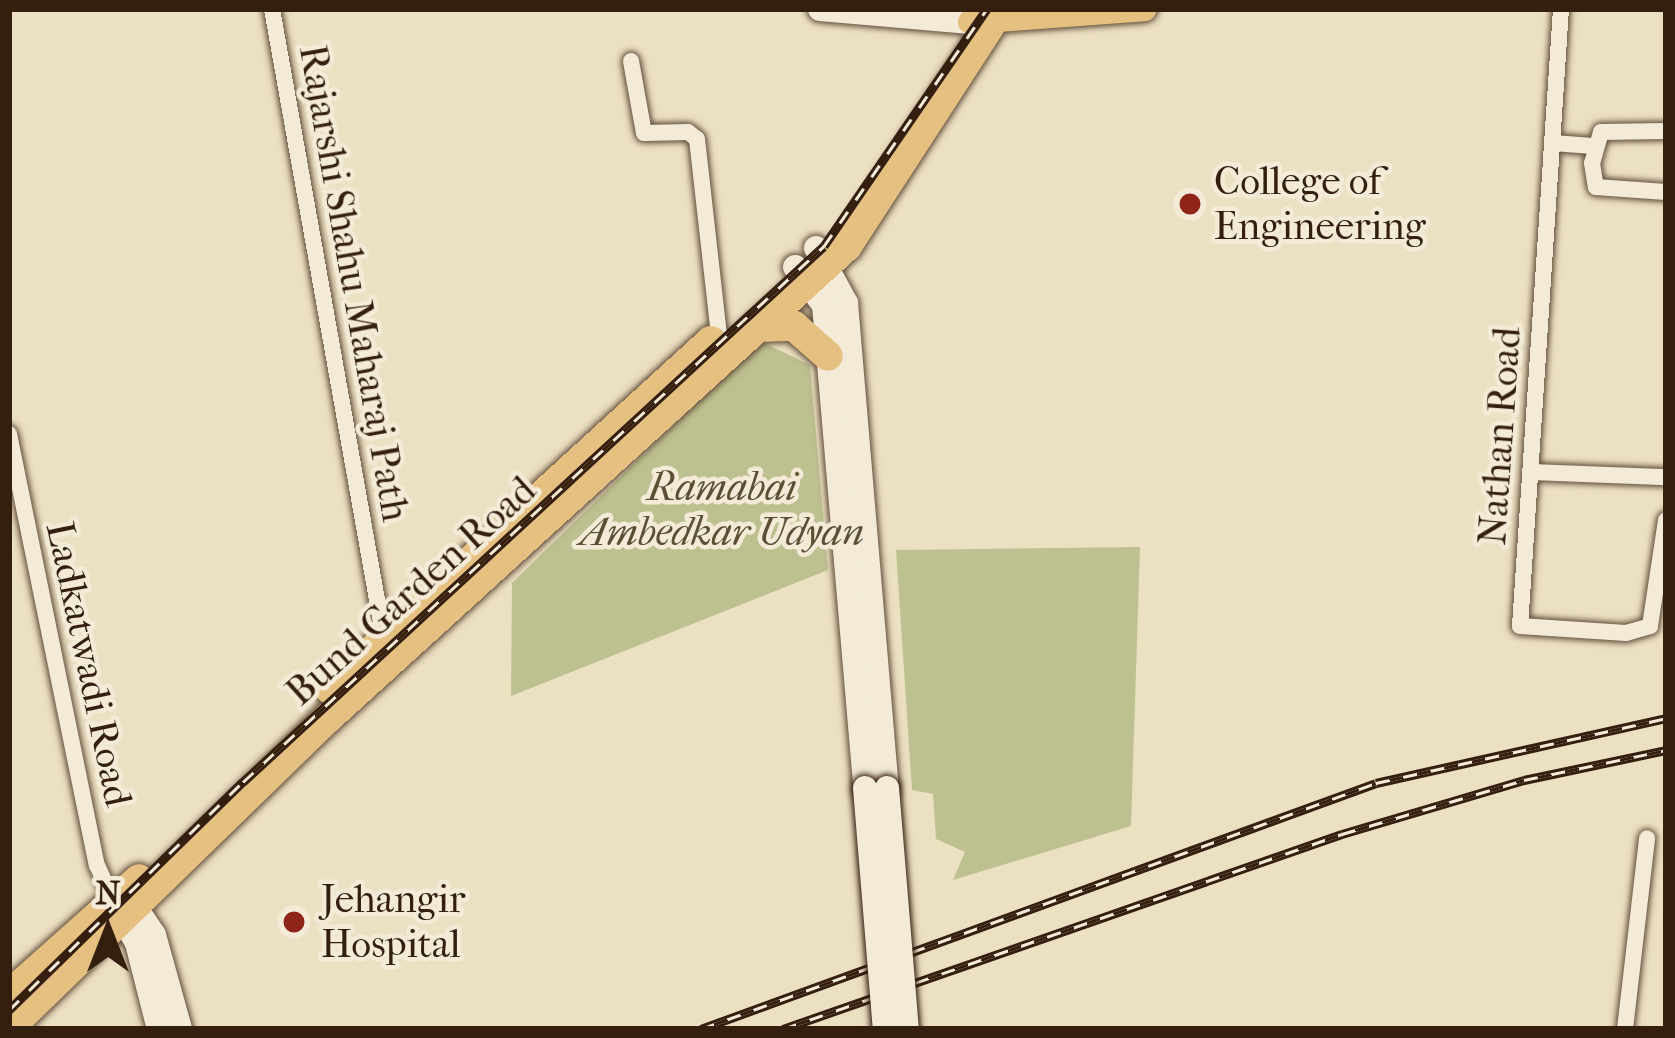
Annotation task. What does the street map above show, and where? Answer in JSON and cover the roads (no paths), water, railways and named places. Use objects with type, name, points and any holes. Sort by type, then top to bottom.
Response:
[{"type":"highway","name":"Bund Garden Road","points":[[126,906],[726,341],[758,327],[813,264],[985,12]]},
{"type":"highway","name":"Bund Garden Road","points":[[126,906],[384,639],[813,264]]},
{"type":"highway","points":[[758,327],[794,326],[828,356]]},
{"type":"highway","points":[[15,985],[126,906]]},
{"type":"highway","points":[[9,1028],[126,906]]},
{"type":"main road","points":[[820,9],[1144,9]]},
{"type":"main road","points":[[813,264],[824,305],[876,788],[908,1029]]},
{"type":"main road","points":[[813,264],[846,303],[876,788],[885,1029]]},
{"type":"main road","points":[[126,906],[160,1029]]},
{"type":"main road","points":[[126,906],[180,1029]]},
{"type":"street","name":"Rajarshi Shahu Maharaj Path","points":[[272,9],[384,639]]},
{"type":"street","name":"Nathan Road","points":[[1561,9],[1520,626],[1626,633],[1650,626],[1666,520]]},
{"type":"street","points":[[631,62],[644,133],[688,132],[697,139],[726,341]]},
{"type":"street","points":[[1666,131],[1606,130],[1593,146],[1596,187],[1666,192]]},
{"type":"street","points":[[1553,143],[1593,146]]},
{"type":"street","name":"Ladkatwadi Road","points":[[9,434],[97,865],[126,906]]},
{"type":"street","points":[[1533,472],[1666,477]]},
{"type":"street","points":[[1625,1029],[1647,838]]},
{"type":"railway","points":[[9,1010],[243,782],[824,246],[987,9]]},
{"type":"railway","points":[[701,1029],[1376,783],[1666,718]]},
{"type":"railway","points":[[783,1029],[1342,834],[1524,780],[1666,750]]},
{"type":"place","name":"College of Engineering","points":[[1190,204]]},
{"type":"place","name":"Jehangir Hospital","points":[[294,922]]},
{"type":"park label","name":"Ramabai Ambedkar Udyan","points":[[722,510]]}]
